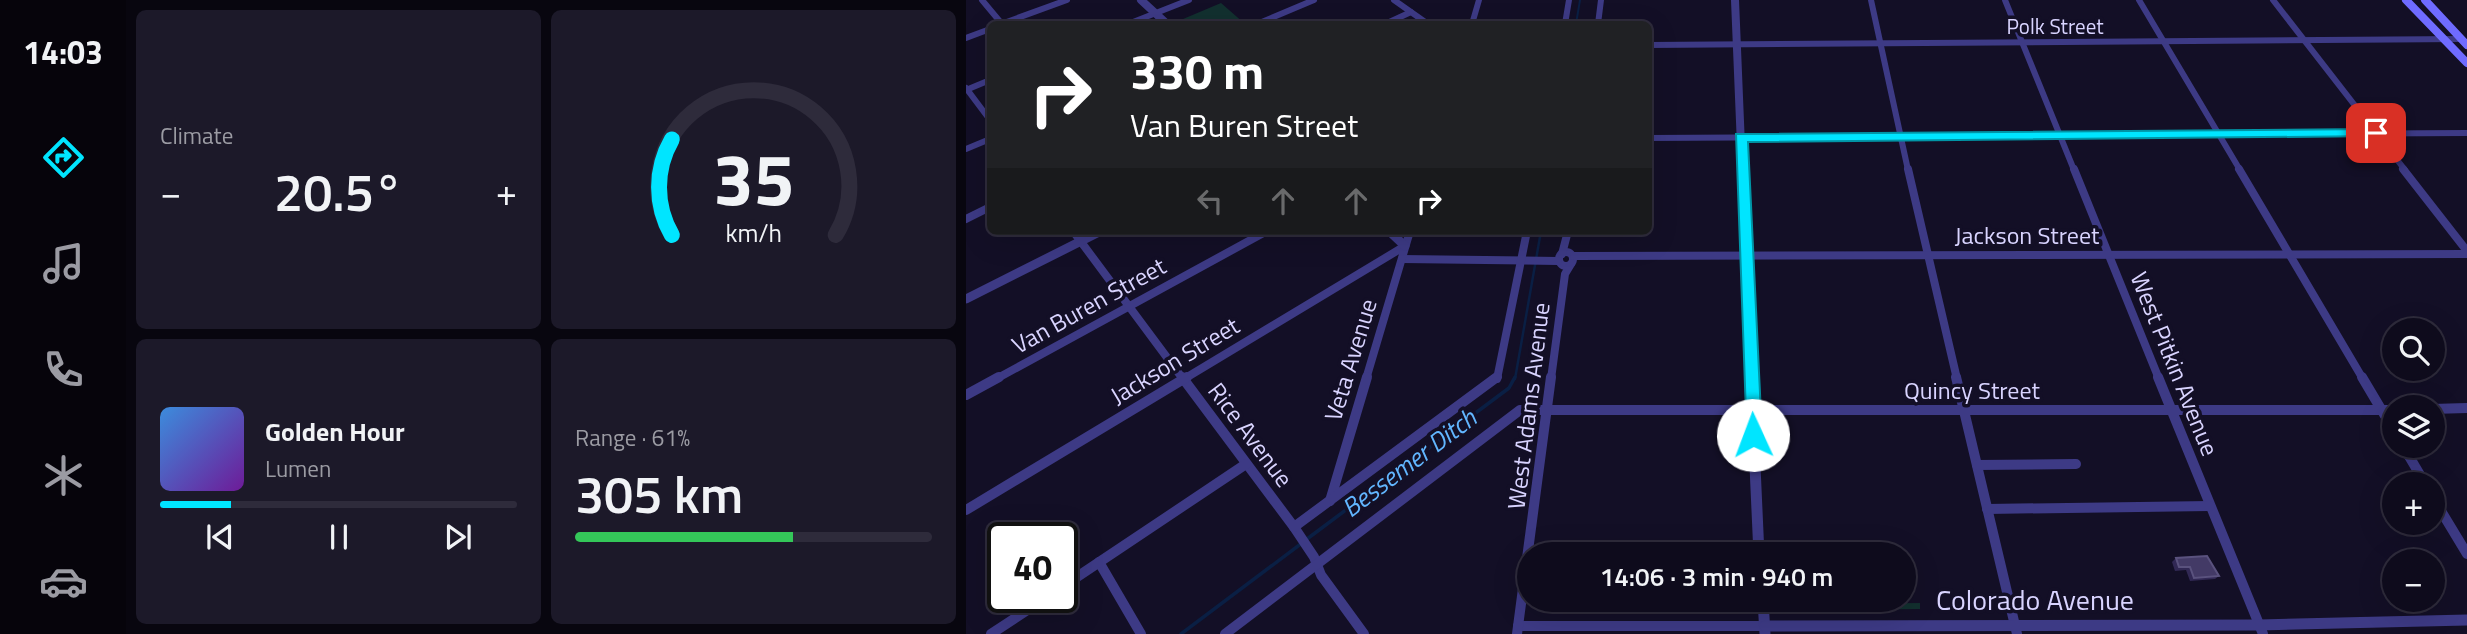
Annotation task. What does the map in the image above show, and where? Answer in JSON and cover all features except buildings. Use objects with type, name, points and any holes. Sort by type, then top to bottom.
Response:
[{"type":"main road","points":[[2406,0],[2467,63]]},
{"type":"main road","points":[[2426,2],[2465,42]]},
{"type":"street","points":[[982,0],[1000,21]]},
{"type":"street","points":[[1141,0],[1163,21]]},
{"type":"street","points":[[1136,21],[1189,0]]},
{"type":"street","points":[[1264,21],[1314,0]]},
{"type":"street","points":[[1394,0],[1424,21]]},
{"type":"street","points":[[1473,21],[1479,0]]},
{"type":"street","points":[[1565,21],[1569,0]]},
{"type":"street","points":[[1598,21],[1601,0]]},
{"type":"street","points":[[1735,0],[1758,542]]},
{"type":"street","points":[[1871,0],[1927,255],[2016,629]]},
{"type":"street","name":"West Pitkin Avenue","points":[[2005,0],[2261,630]]},
{"type":"street","points":[[2139,0],[2381,410]]},
{"type":"street","points":[[2273,0],[2467,253]]},
{"type":"street","points":[[2426,2],[2437,0]]},
{"type":"street","points":[[1010,21],[1063,1]]},
{"type":"street","points":[[1392,21],[1411,12]]},
{"type":"street","points":[[966,38],[987,30]]},
{"type":"street","name":"Polk Street","points":[[1652,45],[2465,42]]},
{"type":"street","points":[[987,81],[966,89],[987,116]]},
{"type":"street","points":[[1652,138],[2467,133]]},
{"type":"street","points":[[966,149],[987,140]]},
{"type":"street","points":[[966,219],[987,209]]},
{"type":"street","name":"Rice Avenue","points":[[1076,235],[1181,380],[1294,527],[1316,565],[1364,634]]},
{"type":"street","points":[[966,299],[1093,235]]},
{"type":"street","name":"Van Buren Street","points":[[966,395],[1260,235]]},
{"type":"street","points":[[1393,235],[1405,246]]},
{"type":"street","name":"Veta Avenue","points":[[1330,501],[1409,235]]},
{"type":"street","name":"West Adams Avenue","points":[[1330,501],[1500,374],[1526,259],[1527,235]]},
{"type":"street","name":"West Adams Avenue","points":[[1518,630],[1550,410],[1568,235]]},
{"type":"street","name":"Jackson Street","points":[[966,510],[1405,246]]},
{"type":"street","name":"Jackson Street","points":[[1402,259],[2467,253]]},
{"type":"street","points":[[2445,409],[2467,408]]},
{"type":"street","name":"Quincy Street","points":[[1225,634],[1520,410],[2381,410]]},
{"type":"street","points":[[1078,576],[1246,464]]},
{"type":"street","points":[[1977,465],[2076,464]]},
{"type":"street","points":[[1294,527],[1330,501]]},
{"type":"street","points":[[1987,509],[2210,506]]},
{"type":"street","points":[[2445,518],[2467,554]]},
{"type":"street","points":[[1099,562],[1141,634]]},
{"type":"street","points":[[1764,612],[1765,630]]},
{"type":"street","points":[[991,634],[1023,613]]},
{"type":"street","name":"Colorado Avenue","points":[[1518,630],[2261,630],[2467,620]]},
{"type":"green space","points":[[1221,3],[1242,21],[1178,21]]},
{"type":"waterway","name":"Bessemer Ditch","points":[[1576,21],[1580,0]]},
{"type":"waterway","name":"Bessemer Ditch","points":[[1515,379],[1540,235]]},
{"type":"waterway","name":"Bessemer Ditch","points":[[1307,539],[1509,388],[1515,377]]},
{"type":"waterway","name":"Bessemer Ditch","points":[[1181,634],[1302,543]]},
{"type":"route","points":[[1753,435],[1741,137],[2376,133]]}]
